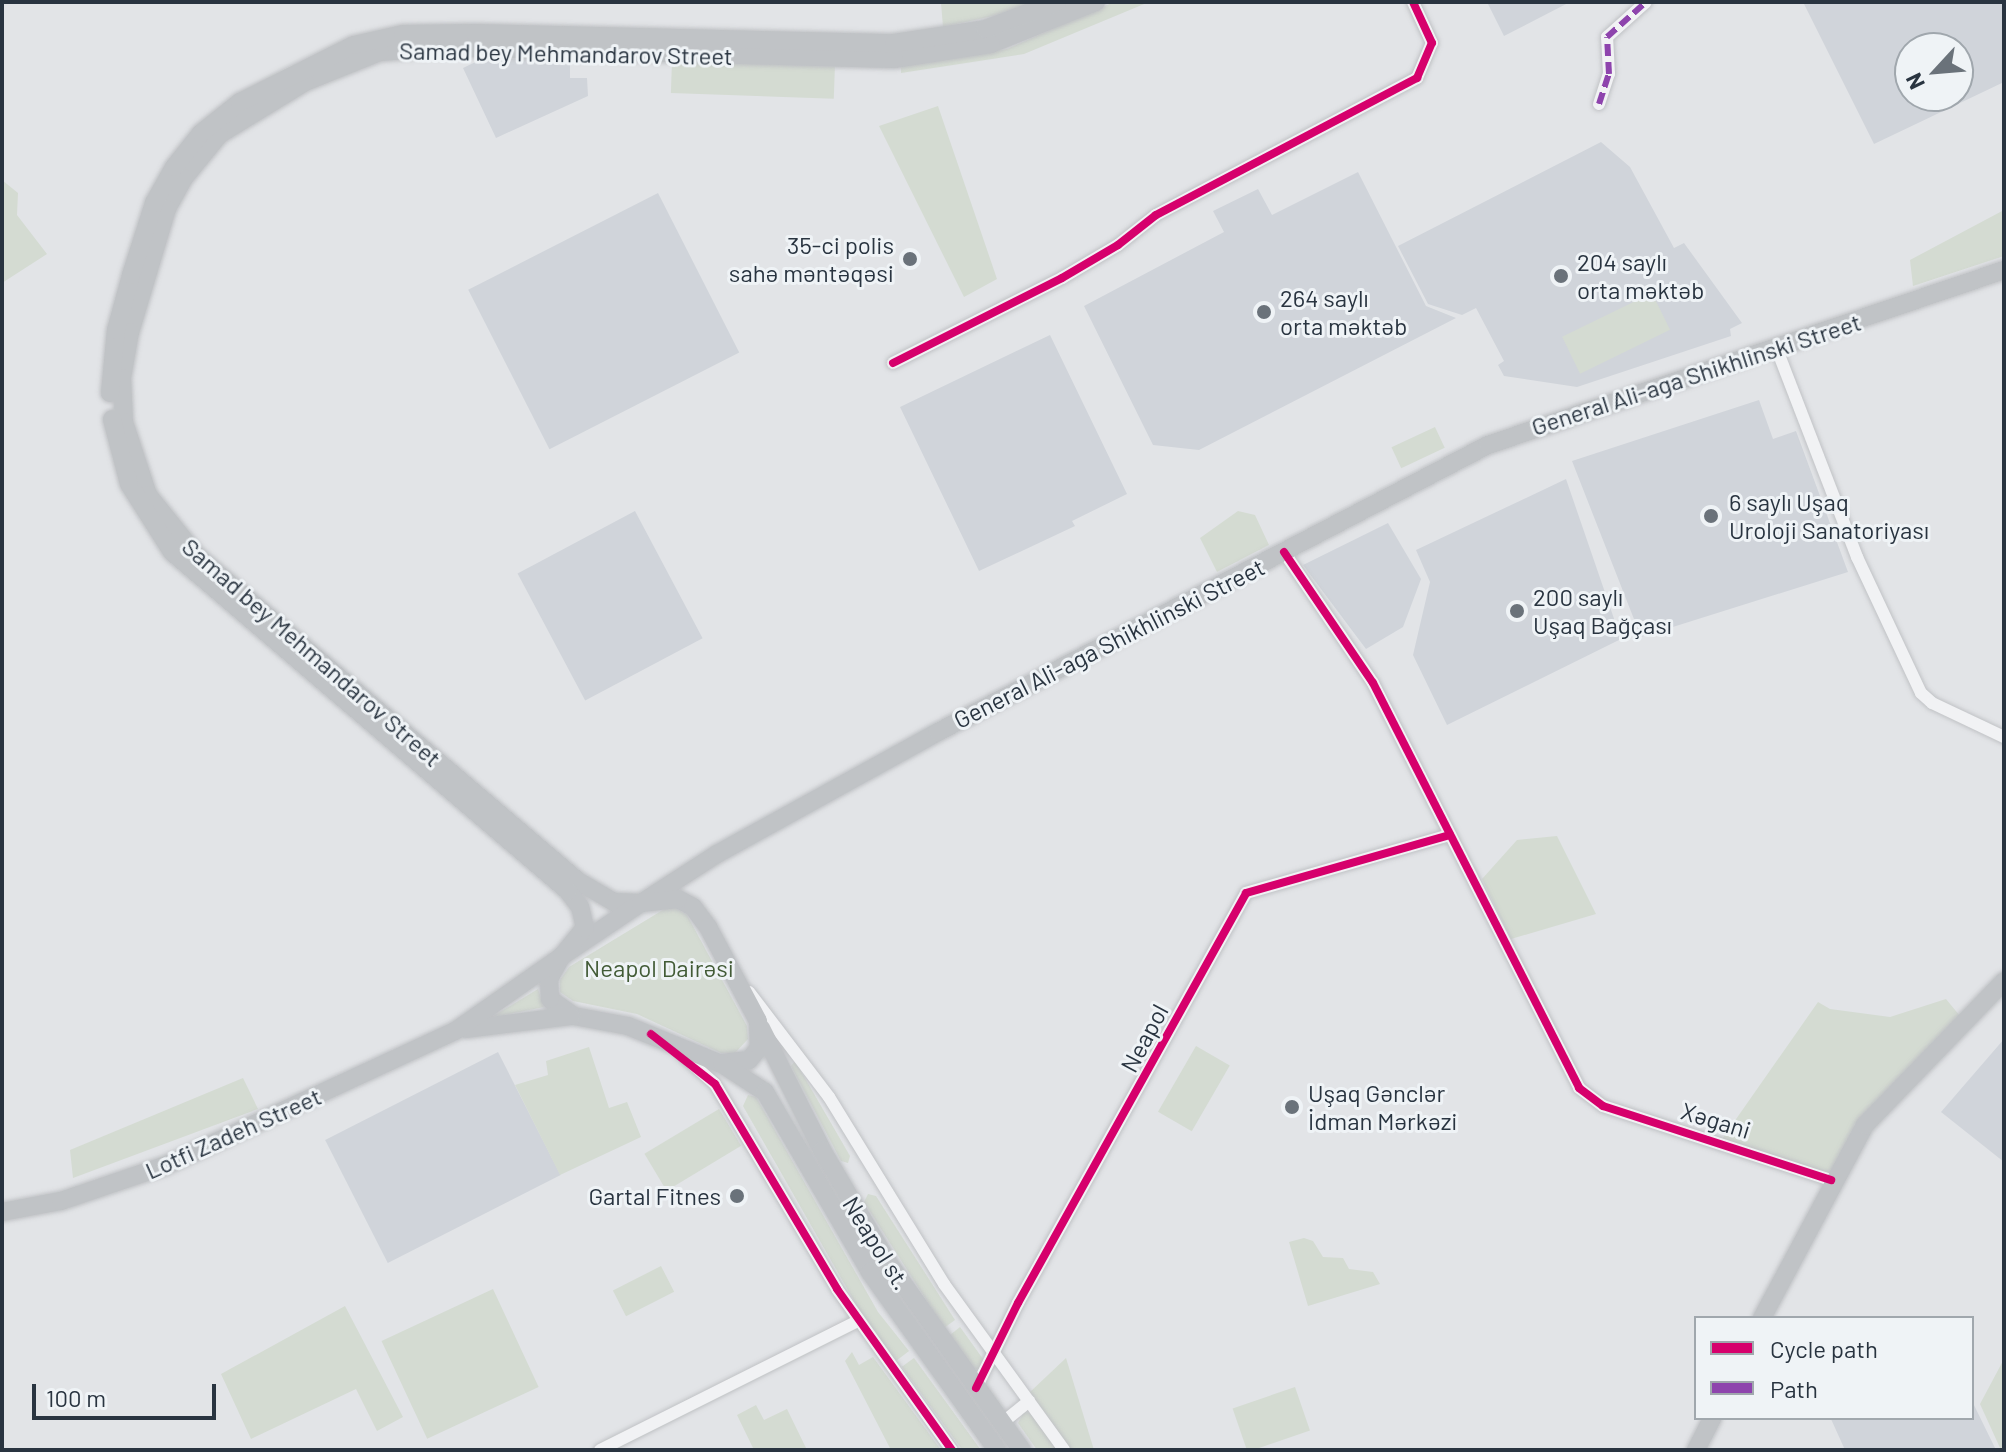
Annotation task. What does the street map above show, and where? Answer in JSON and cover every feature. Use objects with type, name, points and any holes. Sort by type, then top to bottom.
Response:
[{"type":"main road","name":"Samad bey Mehmandarov Street","points":[[708,927],[685,902],[614,902],[578,881],[171,529],[133,462],[121,398],[144,257],[163,187],[210,124],[300,69],[378,38],[590,34],[894,43],[985,29],[1057,2]]},
{"type":"main road","name":"Samad bey Mehmandarov Street","points":[[562,956],[585,928],[580,907],[568,891],[186,566],[147,519],[122,466],[110,399],[116,330],[144,257],[175,192],[219,135],[305,82],[380,52],[471,47],[894,59],[991,44],[1096,2]]},
{"type":"main road","name":"General Ali-aga Shikhlinski Street","points":[[455,1031],[717,854],[1507,437],[2004,270]]},
{"type":"main road","points":[[708,927],[695,881],[717,854]]},
{"type":"main road","name":"Neapol st.","points":[[708,927],[847,1194],[908,1293],[1022,1450]]},
{"type":"main road","points":[[562,956],[547,987],[555,1006],[574,1016]]},
{"type":"main road","points":[[1763,1316],[1831,1180],[1865,1125],[2004,981]]},
{"type":"main road","name":"Neapol st.","points":[[455,1031],[524,1018],[574,1016],[651,1034],[719,1063],[765,1092],[877,1282],[997,1450]]},
{"type":"main road","points":[[719,1063],[740,1064],[754,1056],[760,1037],[758,1021]]},
{"type":"main road","name":"Lotfi Zadeh Street","points":[[2,1212],[61,1201],[164,1166],[455,1031]]},
{"type":"main road","points":[[1696,1450],[1711,1420]]},
{"type":"street","points":[[893,363],[1062,278],[1118,245],[1156,215],[1417,78],[1432,43],[1413,2]]},
{"type":"street","points":[[1599,104],[1609,74],[1607,37],[1646,2]]},
{"type":"street","points":[[1776,347],[1857,557],[1921,693],[1932,703],[2004,737]]},
{"type":"street","points":[[1284,552],[1362,664],[1450,835]]},
{"type":"street","name":"Xəgani","points":[[1450,835],[1567,1068],[1589,1099],[1831,1180]]},
{"type":"street","name":"Neapol","points":[[976,1388],[1246,893],[1450,835]]},
{"type":"street","points":[[730,969],[829,1097],[914,1238],[1064,1450]]},
{"type":"street","points":[[651,1034],[715,1084],[858,1321],[952,1450]]},
{"type":"street","points":[[600,1450],[858,1321]]},
{"type":"street","points":[[1002,1423],[1029,1401]]},
{"type":"shaded area","points":[[1487,2],[1570,2],[1504,36]]},
{"type":"shaded area","points":[[1803,2],[2004,2],[2004,82],[1974,96],[1974,32],[1894,32],[1894,112],[1941,112],[1874,144]]},
{"type":"shaded area","points":[[486,57],[570,62],[570,78],[587,78],[588,96],[496,138],[463,68]]},
{"type":"shaded area","name":"204 saylı orta məktəb","points":[[1601,142],[1630,167],[1674,248],[1684,243],[1742,323],[1730,329],[1731,336],[1577,387],[1504,376],[1498,365],[1504,361],[1476,308],[1462,315],[1428,304],[1398,246]]},
{"type":"shaded area","name":"264 saylı orta məktəb","points":[[1358,172],[1426,306],[1456,318],[1199,450],[1153,445],[1084,306],[1224,232],[1213,211],[1258,189],[1272,215]]},
{"type":"shaded area","points":[[658,193],[739,352],[549,449],[468,290]]},
{"type":"shaded area","points":[[1050,335],[1127,494],[1072,521],[1075,526],[979,571],[900,407]]},
{"type":"shaded area","name":"6 saylı Uşaq Uroloji Sanatoriyası","points":[[1759,400],[1773,439],[1796,431],[1848,572],[1641,637],[1572,461]]},
{"type":"shaded area","name":"200 saylı Uşaq Bağçası","points":[[1566,479],[1621,639],[1447,725],[1413,655],[1430,582],[1416,550]]},
{"type":"shaded area","points":[[635,511],[703,638],[585,701],[518,573]]},
{"type":"shaded area","points":[[1388,523],[1421,579],[1403,627],[1366,649],[1303,565]]},
{"type":"shaded area","points":[[2004,1039],[2004,1162],[1941,1112]]},
{"type":"shaded area","points":[[498,1052],[561,1175],[388,1263],[325,1140]]},
{"type":"shaded area","points":[[1974,1405],[1996,1450],[1845,1450],[1831,1420],[1974,1420]]},
{"type":"green space","points":[[1033,2],[993,16],[943,27],[941,3]]},
{"type":"green space","points":[[1114,2],[1149,2],[1024,54],[901,73],[901,65],[1007,49]]},
{"type":"green space","points":[[672,61],[835,67],[834,99],[671,93]]},
{"type":"green space","points":[[938,106],[997,279],[964,297],[879,126]]},
{"type":"green space","points":[[2,180],[18,193],[17,215],[47,254],[2,283]]},
{"type":"green space","points":[[2004,210],[2004,256],[1913,286],[1910,260]]},
{"type":"green space","points":[[1652,293],[1670,330],[1580,374],[1562,337]]},
{"type":"green space","points":[[1435,427],[1445,448],[1401,468],[1391,447]]},
{"type":"green space","points":[[1238,511],[1255,515],[1269,545],[1217,572],[1200,538]]},
{"type":"green space","points":[[1557,836],[1596,914],[1511,939],[1482,879],[1517,840]]},
{"type":"green space","name":"Neapol Dairəsi","points":[[671,905],[687,915],[747,1026],[748,1039],[735,1053],[721,1053],[637,1014],[573,1001],[560,992],[560,980],[569,967]]},
{"type":"green space","points":[[538,989],[544,1007],[490,1018]]},
{"type":"green space","points":[[1946,999],[1965,1022],[1915,1072],[1831,1180],[1720,1142],[1818,1002],[1830,1009],[1890,1017]]},
{"type":"green space","points":[[1196,1046],[1230,1066],[1192,1131],[1158,1112]]},
{"type":"green space","points":[[589,1047],[609,1108],[627,1102],[641,1137],[560,1175],[515,1085],[548,1075],[546,1061]]},
{"type":"green space","points":[[795,1061],[850,1156],[848,1163],[841,1161],[791,1066]]},
{"type":"green space","points":[[243,1078],[258,1109],[73,1178],[70,1150]]},
{"type":"green space","points":[[748,1095],[756,1097],[878,1312],[909,1351],[896,1361],[865,1320],[743,1106]]},
{"type":"green space","points":[[719,1109],[741,1146],[667,1191],[644,1154]]},
{"type":"green space","points":[[868,1194],[876,1196],[955,1320],[944,1328],[864,1202]]},
{"type":"green space","points":[[1304,1238],[1313,1241],[1323,1257],[1343,1258],[1349,1269],[1373,1272],[1380,1284],[1308,1306],[1289,1242]]},
{"type":"green space","points":[[661,1266],[674,1292],[626,1316],[613,1291]]},
{"type":"green space","points":[[493,1289],[539,1387],[427,1439],[382,1341]]},
{"type":"green space","points":[[345,1306],[403,1417],[377,1431],[356,1389],[251,1439],[221,1374]]},
{"type":"green space","points":[[960,1327],[983,1359],[980,1369],[974,1369],[950,1335]]},
{"type":"green space","points":[[852,1352],[859,1365],[873,1357],[941,1450],[891,1450],[845,1361]]},
{"type":"green space","points":[[914,1358],[981,1450],[962,1450],[902,1367]]},
{"type":"green space","points":[[1066,1358],[1094,1450],[1071,1450],[1030,1392]]},
{"type":"green space","points":[[2004,1359],[2004,1450],[2001,1450],[1980,1404]]},
{"type":"green space","points":[[1295,1387],[1310,1430],[1247,1450],[1233,1408]]},
{"type":"green space","points":[[756,1405],[764,1420],[787,1409],[807,1450],[754,1450],[737,1415]]},
{"type":"green space","points":[[1024,1412],[1031,1413],[1058,1450],[1037,1450],[1018,1423]]},
{"type":"marked path","points":[[1599,104],[1609,74],[1607,37],[1646,2]]},
{"type":"cycle path","points":[[893,363],[1062,278],[1118,245],[1156,215],[1417,78],[1432,43],[1413,2]]},
{"type":"cycle path","points":[[1284,552],[1373,683],[1579,1088],[1603,1106],[1831,1180]]},
{"type":"cycle path","points":[[976,1388],[1018,1303],[1246,893],[1450,835]]},
{"type":"cycle path","points":[[651,1034],[715,1084],[837,1289],[952,1450]]},
{"type":"place","name":"35-ci polis sahə məntəqəsi","points":[[910,259]]},
{"type":"place","name":"204 saylı orta məktəb","points":[[1561,276]]},
{"type":"place","name":"264 saylı orta məktəb","points":[[1264,312]]},
{"type":"place","name":"6 saylı Uşaq Uroloji Sanatoriyası","points":[[1711,516]]},
{"type":"place","name":"200 saylı Uşaq Bağçası","points":[[1517,611]]},
{"type":"place","name":"Uşaq Gənclər İdman Mərkəzi","points":[[1292,1107]]},
{"type":"place","name":"Gartal Fitnes","points":[[737,1196]]}]
